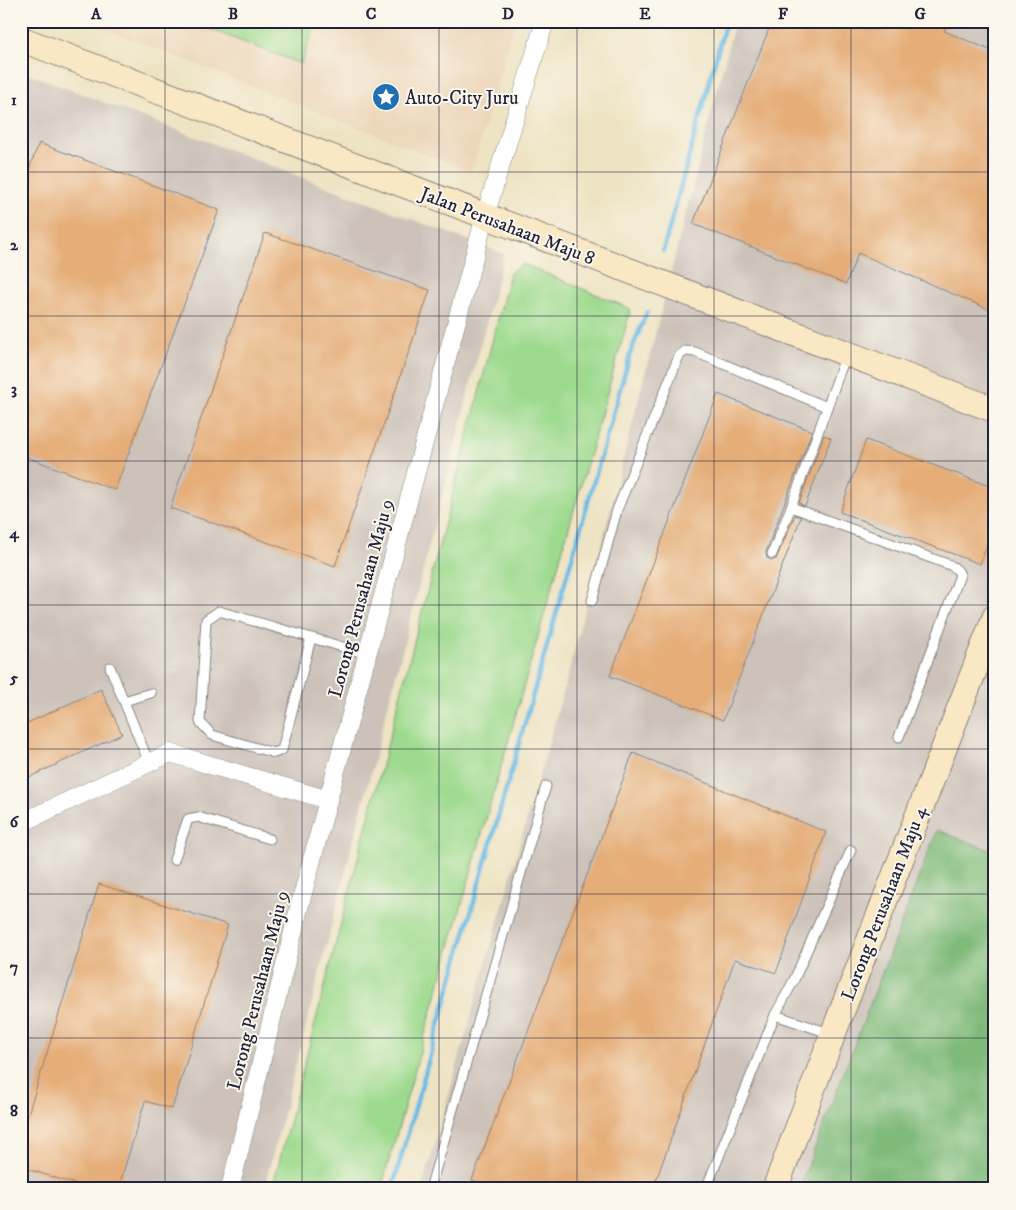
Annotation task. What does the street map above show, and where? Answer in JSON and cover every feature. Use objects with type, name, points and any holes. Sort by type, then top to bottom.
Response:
[{"type":"street","name":"Lorong Perusahaan Maju 9","points":[[230,1189],[328,800],[484,216],[545,21]]},
{"type":"street","name":"Jalan Perusahaan Maju 8","points":[[21,39],[995,410]]},
{"type":"street","name":"Lorong Perusahaan Maju 4","points":[[775,1189],[833,1034],[995,617]]},
{"type":"street","points":[[21,823],[170,753],[328,800]]},
{"type":"lane","points":[[592,601],[617,510],[679,356],[685,351],[695,352],[828,407]]},
{"type":"lane","points":[[772,554],[847,354]]},
{"type":"lane","points":[[791,507],[950,565],[956,568],[960,575],[899,737]]},
{"type":"lane","points":[[310,638],[282,750],[274,753],[212,734],[200,722],[206,620],[219,611],[367,654]]},
{"type":"lane","points":[[110,667],[149,763]]},
{"type":"lane","points":[[124,701],[151,693]]},
{"type":"lane","points":[[430,1189],[546,786]]},
{"type":"lane","points":[[174,860],[188,819],[198,816],[270,839]]},
{"type":"lane","points":[[706,1189],[775,1015],[794,980],[851,850]]},
{"type":"lane","points":[[775,1015],[833,1034]]},
{"type":"shaded area","name":"Auto-City Juru","points":[[85,21],[515,21],[472,172]]},
{"type":"shaded area","points":[[735,21],[995,21],[995,1189],[422,1189],[568,675]]},
{"type":"shaded area","points":[[21,71],[504,254],[264,1189],[21,1189]]},
{"type":"green space","points":[[188,21],[316,21],[301,64]]},
{"type":"green space","points":[[523,264],[631,309],[381,1189],[272,1189],[510,273]]},
{"type":"green space","points":[[937,830],[995,852],[995,1189],[799,1189]]},
{"type":"building","points":[[772,21],[948,21],[944,31],[995,52],[995,312],[858,253],[846,284],[693,224]]},
{"type":"building","points":[[39,143],[219,210],[115,490],[21,455],[21,190]]},
{"type":"building","points":[[265,233],[430,290],[335,566],[170,508]]},
{"type":"building","points":[[718,394],[812,431],[766,552],[767,558],[776,559],[795,515],[801,517],[723,720],[610,676]]},
{"type":"building","points":[[824,435],[831,438],[805,506],[799,503]]},
{"type":"building","points":[[866,440],[995,488],[995,523],[980,564],[840,512]]},
{"type":"building","points":[[101,689],[122,734],[21,781],[21,726]]},
{"type":"building","points":[[633,753],[826,832],[776,973],[735,959],[653,1189],[495,1189],[472,1180]]},
{"type":"building","points":[[99,884],[228,925],[172,1109],[145,1101],[118,1189],[91,1189],[21,1167],[21,1137]]},
{"type":"waterway","points":[[663,251],[726,21]]},
{"type":"waterway","points":[[392,1189],[631,351],[647,312]]},
{"type":"place","name":"Auto-City Juru","points":[[386,97]]}]
